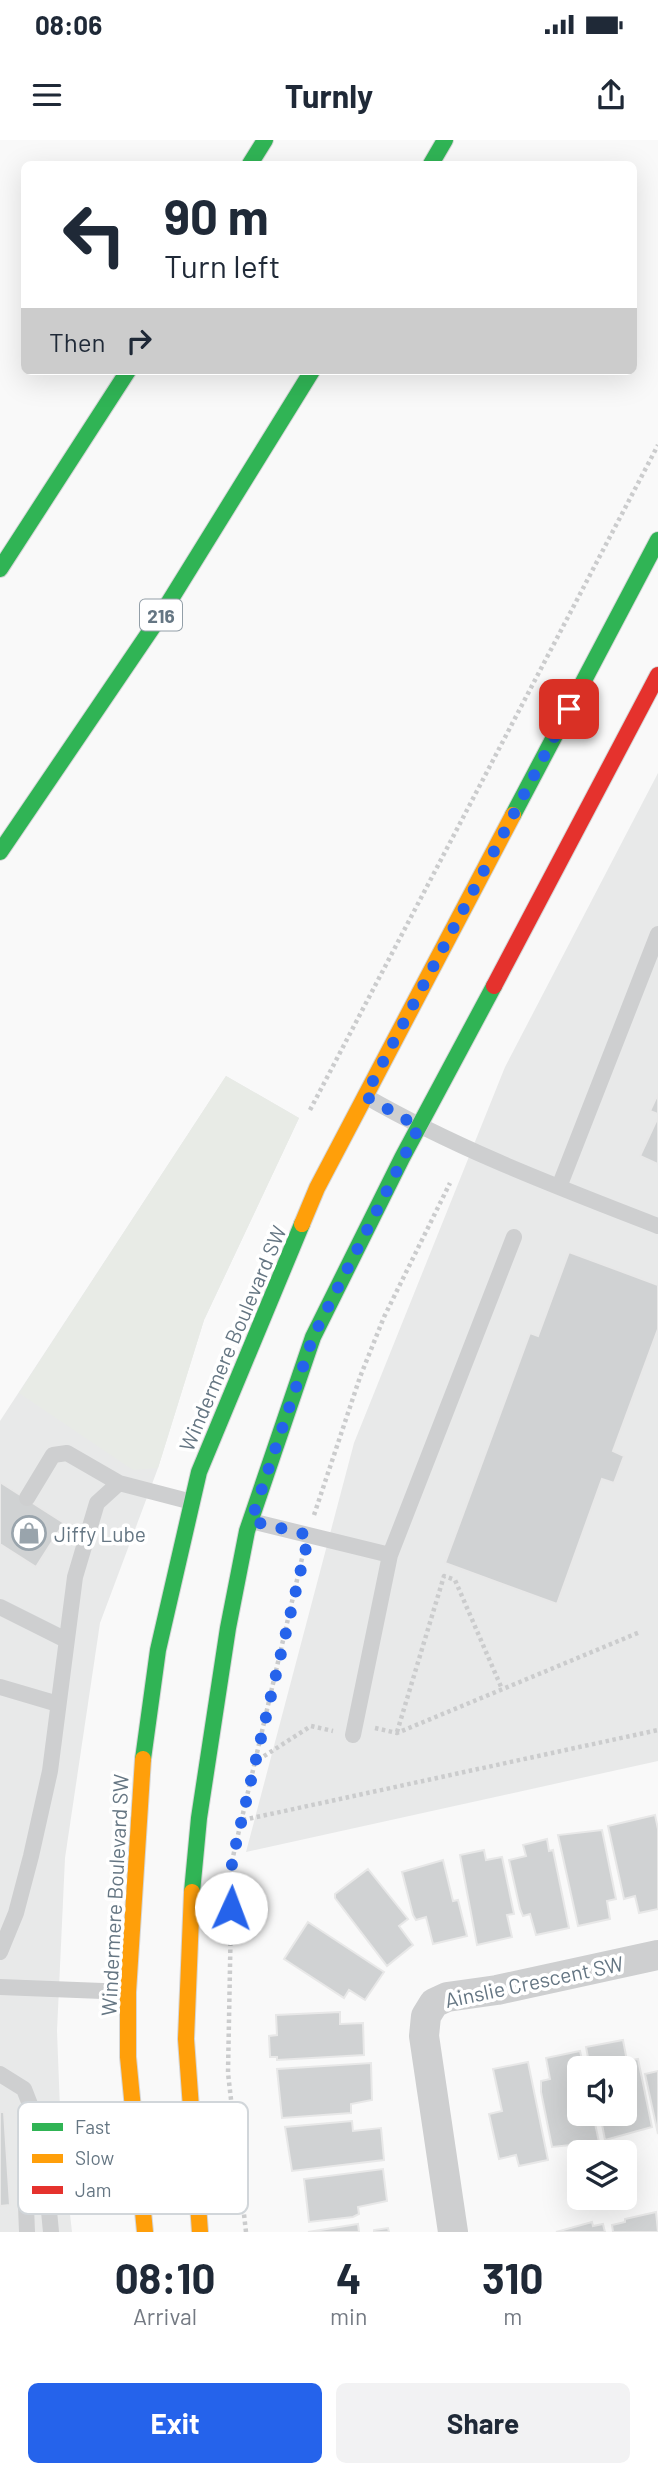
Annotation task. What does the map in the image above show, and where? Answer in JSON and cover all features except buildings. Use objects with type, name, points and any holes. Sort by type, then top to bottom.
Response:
[{"type":"main road","points":[[252,161],[264,140]]},
{"type":"main road","points":[[433,161],[445,140]]},
{"type":"main road","points":[[0,569],[125,375]]},
{"type":"main road","name":"216","points":[[0,852],[107,699],[274,436],[310,375]]},
{"type":"main road","name":"Windermere Boulevard SW","points":[[132,2102],[128,1992],[141,1773],[158,1650],[199,1472],[317,1188],[658,540]]},
{"type":"main road","points":[[191,2102],[186,2039],[190,1917],[199,1818],[228,1628],[251,1521],[313,1337],[419,1127],[658,675]]},
{"type":"main road","name":"Windermere Boulevard SW","points":[[143,2214],[145,2232]]},
{"type":"main road","points":[[199,2214],[200,2232]]},
{"type":"street","name":"Ainslie Crescent SW","points":[[453,2232],[424,2036],[426,2015],[434,2003],[447,1997],[497,1990],[658,1955]]},
{"type":"lane","points":[[559,1187],[658,934]]},
{"type":"lane","points":[[365,1096],[419,1127],[497,1164],[658,1226]]},
{"type":"lane","points":[[353,1735],[390,1555],[514,1237]]},
{"type":"lane","points":[[27,1499],[53,1455],[67,1454],[119,1483],[192,1502]]},
{"type":"lane","points":[[0,1952],[5,1926],[42,1810],[75,1577],[97,1503],[119,1483]]},
{"type":"lane","points":[[251,1521],[390,1555]]},
{"type":"lane","points":[[0,1607],[66,1640]]},
{"type":"lane","points":[[0,1687],[58,1703]]},
{"type":"lane","points":[[0,1987],[128,1992]]},
{"type":"lane","points":[[0,2074],[24,2089],[29,2102]]},
{"type":"lane","points":[[26,2214],[27,2232]]},
{"type":"lane","points":[[49,2214],[51,2232]]},
{"type":"path","points":[[310,1110],[658,445]]},
{"type":"path","points":[[231,2102],[228,2073],[232,1861],[309,1535],[360,1377],[384,1317],[450,1183]]},
{"type":"path","points":[[397,1732],[444,1576],[455,1580],[502,1689]]},
{"type":"path","points":[[257,1761],[311,1726],[370,1739],[374,1728],[397,1732],[640,1632]]},
{"type":"path","points":[[243,1820],[658,1730]]},
{"type":"path","points":[[244,2214],[246,2232]]},
{"type":"shaded area","points":[[658,773],[658,1761],[246,1852],[354,1443],[505,1067]]},
{"type":"shaded area","points":[[226,1076],[299,1118],[204,1320],[158,1468],[100,1623],[65,1858],[57,2031],[60,2102],[18,2102],[18,2214],[70,2214],[72,2232],[0,2232],[0,1421]]},
{"type":"shaded area","points":[[226,1076],[299,1118],[204,1320],[158,1468],[133,1470],[19,1393]]},
{"type":"traffic: fast","points":[[252,161],[265,140]]},
{"type":"traffic: fast","points":[[433,161],[445,140]]},
{"type":"traffic: fast","points":[[0,569],[125,375]]},
{"type":"traffic: fast","points":[[0,852],[161,615],[310,375]]},
{"type":"traffic: fast","points":[[513,815],[658,540]]},
{"type":"traffic: fast","points":[[192,1892],[199,1818],[228,1628],[247,1531],[313,1337],[402,1158],[494,986]]},
{"type":"traffic: fast","points":[[143,1759],[158,1650],[199,1472],[302,1224]]},
{"type":"traffic: slow","points":[[302,1224],[317,1188],[513,815]]},
{"type":"traffic: slow","points":[[132,2102],[128,2057],[128,1992],[143,1759]]},
{"type":"traffic: slow","points":[[191,2102],[186,2039],[192,1892]]},
{"type":"traffic: slow","points":[[143,2214],[145,2232]]},
{"type":"traffic: slow","points":[[199,2214],[200,2232]]},
{"type":"traffic: jam","points":[[494,986],[658,675]]},
{"type":"place","name":"Jiffy Lube","points":[[29,1533]]},
{"type":"route","points":[[231,1908],[232,1861],[309,1535],[251,1521],[313,1337],[419,1127],[365,1096],[569,709]]}]
